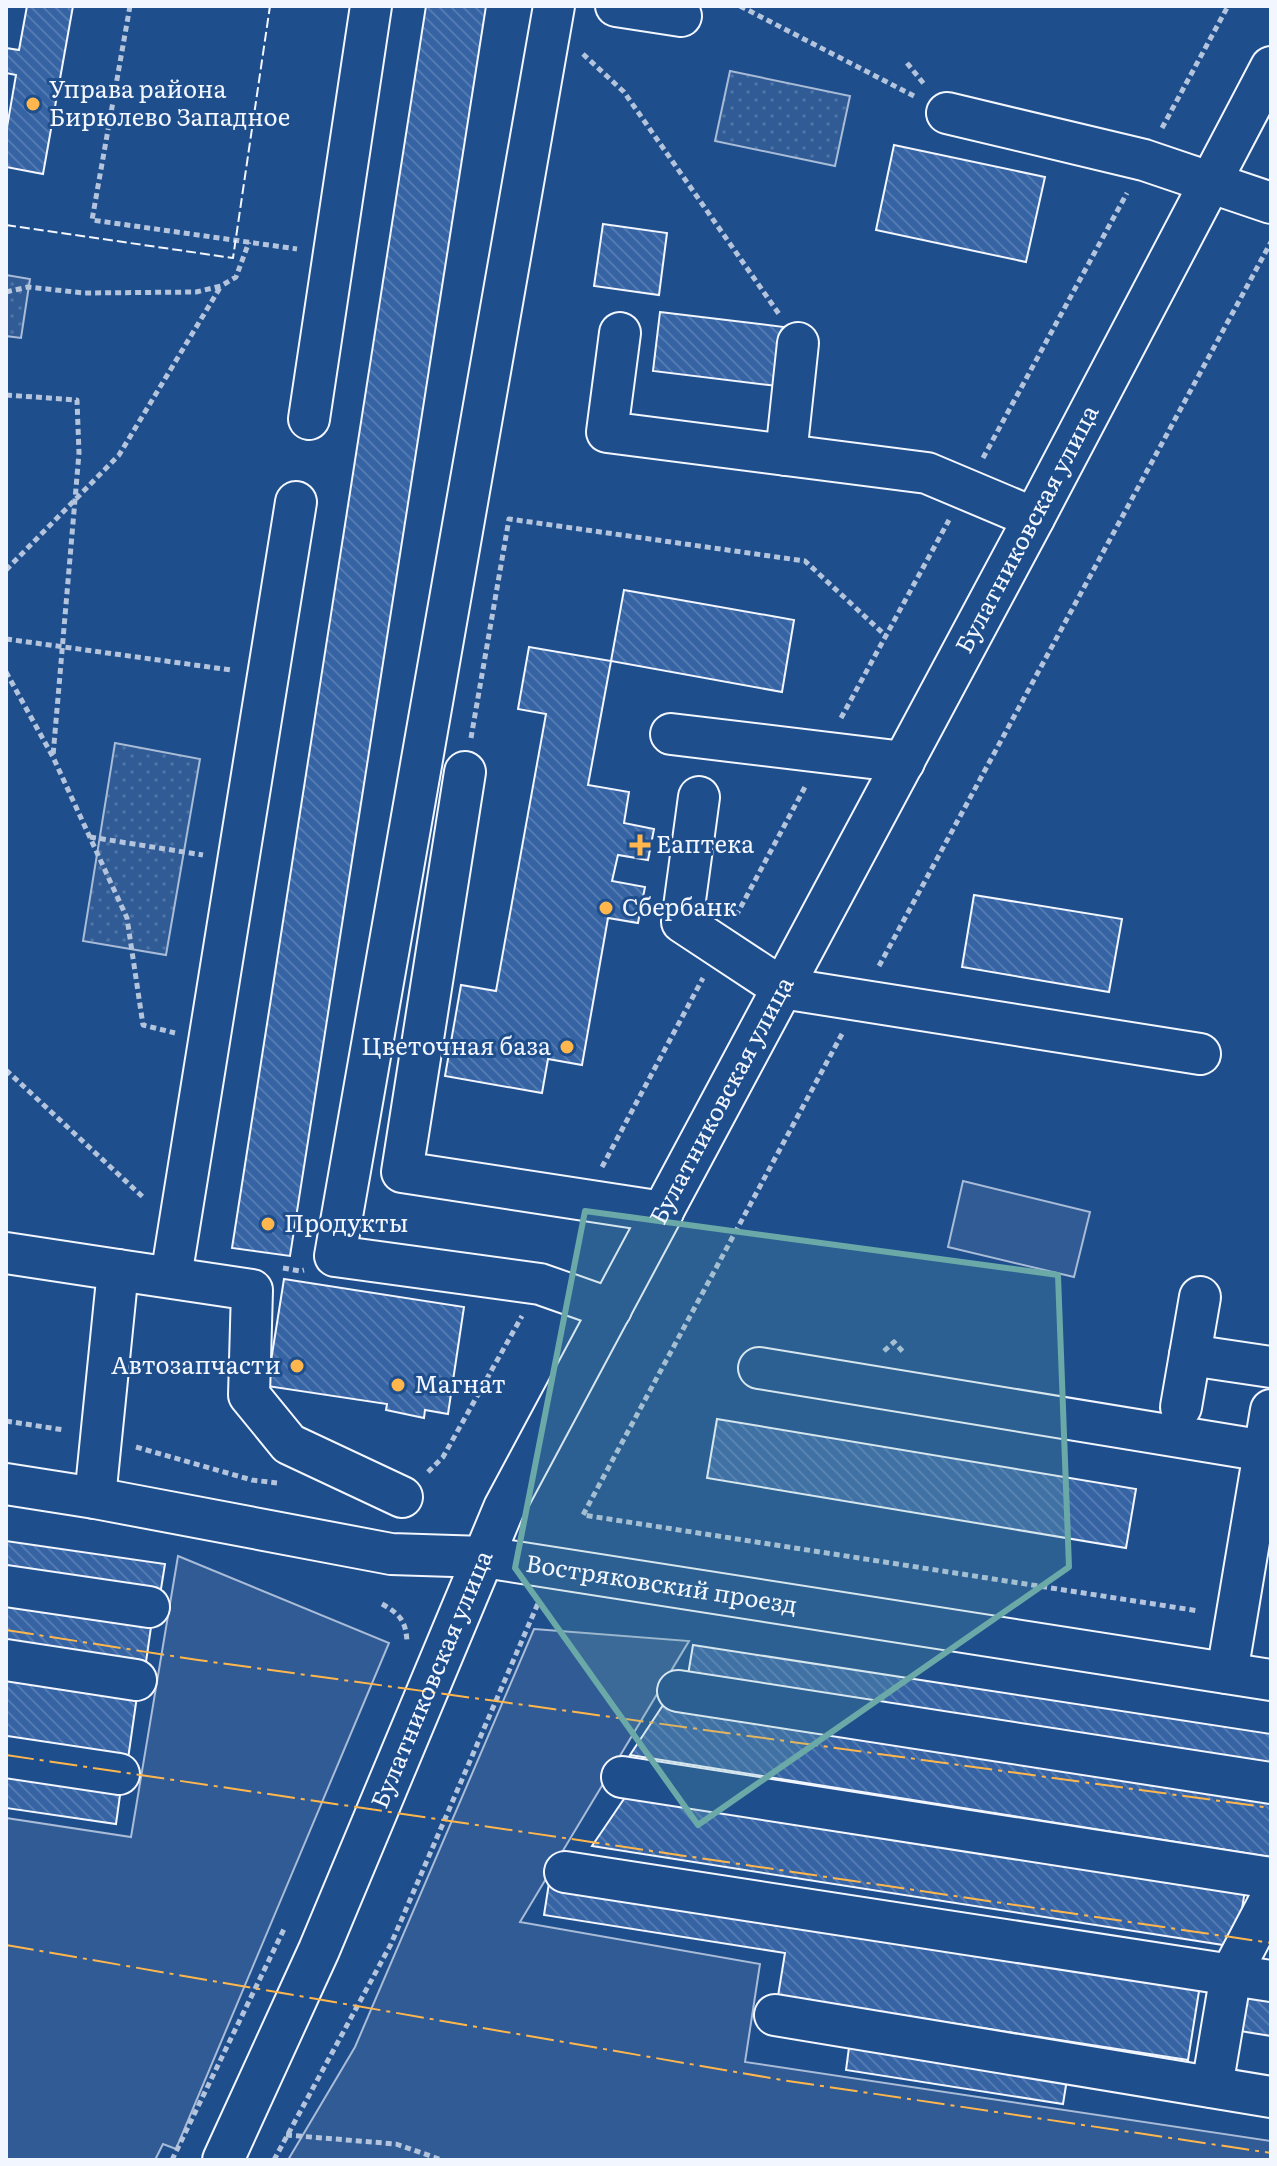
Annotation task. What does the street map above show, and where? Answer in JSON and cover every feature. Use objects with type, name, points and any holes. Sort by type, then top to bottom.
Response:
[{"type":"street","points":[[309,419],[371,6]]},
{"type":"street","points":[[616,6],[681,16]]},
{"type":"street","points":[[552,15],[335,1256],[540,1284],[611,1309]]},
{"type":"street","name":"Булатниковская улица","points":[[223,2160],[319,1950],[504,1508],[1034,518],[1271,67]]},
{"type":"street","points":[[947,113],[1144,160],[1271,203]]},
{"type":"street","points":[[620,333],[607,432],[927,473],[1034,518]]},
{"type":"street","points":[[786,455],[798,343]]},
{"type":"street","points":[[171,1277],[296,502]]},
{"type":"street","points":[[671,734],[904,762]]},
{"type":"street","points":[[465,772],[402,1172],[663,1212]]},
{"type":"street","points":[[699,797],[682,922],[782,988],[1200,1054]]},
{"type":"street","points":[[6,1253],[252,1290],[249,1395],[289,1444],[402,1497]]},
{"type":"street","points":[[95,1498],[118,1270]]},
{"type":"street","points":[[1181,1407],[1200,1297]]},
{"type":"street","points":[[1190,1355],[1271,1367]]},
{"type":"street","points":[[759,1368],[1265,1451]]},
{"type":"street","points":[[1227,1673],[1271,1410]]},
{"type":"street","name":"Востряковский проезд","points":[[6,1484],[391,1554],[484,1557],[1271,1680]]},
{"type":"street","points":[[6,1586],[149,1607]]},
{"type":"street","points":[[6,1660],[136,1680]]},
{"type":"street","points":[[678,1691],[1271,1783]]},
{"type":"street","points":[[6,1757],[119,1774]]},
{"type":"street","points":[[622,1777],[1271,1878]]},
{"type":"street","points":[[565,1872],[1271,1981]]},
{"type":"street","points":[[1212,2087],[1231,1974],[1271,1898]]},
{"type":"street","points":[[775,2015],[1271,2097]]},
{"type":"path","points":[[130,6],[92,220],[334,254]]},
{"type":"path","points":[[740,6],[947,113]]},
{"type":"path","points":[[584,1200],[1228,6]]},
{"type":"path","points":[[552,15],[624,92],[706,206],[798,343]]},
{"type":"path","points":[[6,292],[28,287],[84,293],[196,292],[221,286],[236,277],[249,242]]},
{"type":"path","points":[[1237,1617],[583,1515],[1271,242]]},
{"type":"path","points":[[6,570],[119,455],[221,286]]},
{"type":"path","points":[[6,395],[77,400],[79,453],[53,757]]},
{"type":"path","points":[[465,772],[509,519],[805,561],[886,636]]},
{"type":"path","points":[[6,639],[267,675]]},
{"type":"path","points":[[6,672],[53,757],[127,918],[143,1025],[208,1041]]},
{"type":"path","points":[[89,836],[237,861]]},
{"type":"path","points":[[6,1070],[178,1230]]},
{"type":"path","points":[[252,1290],[274,1267],[300,1271],[335,1256]]},
{"type":"path","points":[[443,1457],[540,1284]]},
{"type":"path","points":[[6,1421],[100,1436],[252,1480],[282,1483]]},
{"type":"path","points":[[274,2160],[391,1944],[539,1600]]},
{"type":"path","points":[[382,1604],[396,1612],[406,1623],[407,1641],[401,1655]]},
{"type":"path","points":[[172,2160],[288,1921]]},
{"type":"path","points":[[286,2135],[396,2144],[442,2160]]},
{"type":"highlighted area","points":[[585,1211],[1058,1275],[1069,1567],[698,1825],[515,1568]]},
{"type":"shaded area","points":[[730,71],[850,96],[835,166],[715,141]]},
{"type":"shaded area","points":[[6,275],[30,279],[21,338],[6,336]]},
{"type":"shaded area","points":[[115,743],[200,759],[166,955],[83,941]]},
{"type":"shaded area","points":[[963,1181],[1090,1212],[1074,1277],[948,1247]]},
{"type":"shaded area","points":[[178,1556],[389,1643],[176,2149],[163,2144],[155,2160],[6,2160],[6,1818],[131,1837]]},
{"type":"shaded area","points":[[534,1629],[689,1641],[520,1922],[760,1964],[745,2062],[1271,2141],[1271,2160],[288,2160],[355,2047]]},
{"type":"building","name":"Управа района Бирюлево Западное","points":[[27,6],[73,6],[43,174],[6,167],[6,133],[16,75],[6,73],[6,48],[19,50]]},
{"type":"building","points":[[426,6],[486,6],[290,1256],[232,1248]]},
{"type":"building","points":[[894,145],[1045,177],[1026,262],[876,230]]},
{"type":"building","points":[[603,224],[667,233],[659,295],[594,286]]},
{"type":"building","points":[[660,312],[784,327],[777,386],[653,371]]},
{"type":"building","points":[[624,590],[794,620],[782,692],[611,661]]},
{"type":"building","points":[[529,647],[611,661],[588,785],[629,792],[624,823],[654,829],[648,860],[618,855],[612,881],[645,887],[638,923],[608,918],[582,1065],[548,1059],[542,1093],[445,1076],[461,985],[496,991],[546,714],[518,709]]},
{"type":"building","points":[[974,895],[1122,919],[1109,992],[962,967]]},
{"type":"building","points":[[284,1279],[464,1307],[448,1414],[425,1410],[424,1418],[386,1410],[387,1404],[267,1386]]},
{"type":"building","points":[[717,1419],[1136,1489],[1126,1548],[707,1478]]},
{"type":"building","points":[[6,1541],[165,1564],[160,1595],[6,1573]]},
{"type":"building","points":[[6,1606],[151,1627],[145,1669],[6,1648]]},
{"type":"building","points":[[693,1645],[1271,1734],[1271,1764],[688,1675]]},
{"type":"building","points":[[6,1668],[138,1689],[128,1759],[6,1740]]},
{"type":"building","points":[[665,1702],[1271,1798],[1271,1857],[630,1755]]},
{"type":"building","points":[[6,1771],[121,1788],[116,1824],[6,1808]]},
{"type":"building","points":[[628,1793],[1245,1890],[1236,1947],[592,1846]]},
{"type":"building","points":[[549,1883],[1200,1985],[1188,2060],[778,1996],[785,1953],[544,1915]]},
{"type":"building","points":[[1246,1992],[1271,1995],[1271,2036],[1240,2031]]},
{"type":"building","points":[[850,2040],[1068,2073],[1063,2104],[846,2070]]},
{"type":"fence","points":[[6,225],[233,258],[270,6]]},
{"type":"power","points":[[6,1630],[198,1660],[1271,1808]]},
{"type":"power","points":[[6,1755],[1271,1943]]},
{"type":"power","points":[[6,1945],[782,2080],[1271,2153]]},
{"type":"place","name":"Управа района Бирюлево Западное","points":[[33,104]]},
{"type":"place","name":"Еаптека","points":[[640,845]]},
{"type":"place","name":"Сбербанк","points":[[606,908]]},
{"type":"place","name":"Цветочная база","points":[[567,1047]]},
{"type":"place","name":"Продукты","points":[[268,1224]]},
{"type":"place","name":"Автозапчасти","points":[[297,1366]]},
{"type":"place","name":"Магнат","points":[[398,1385]]}]
